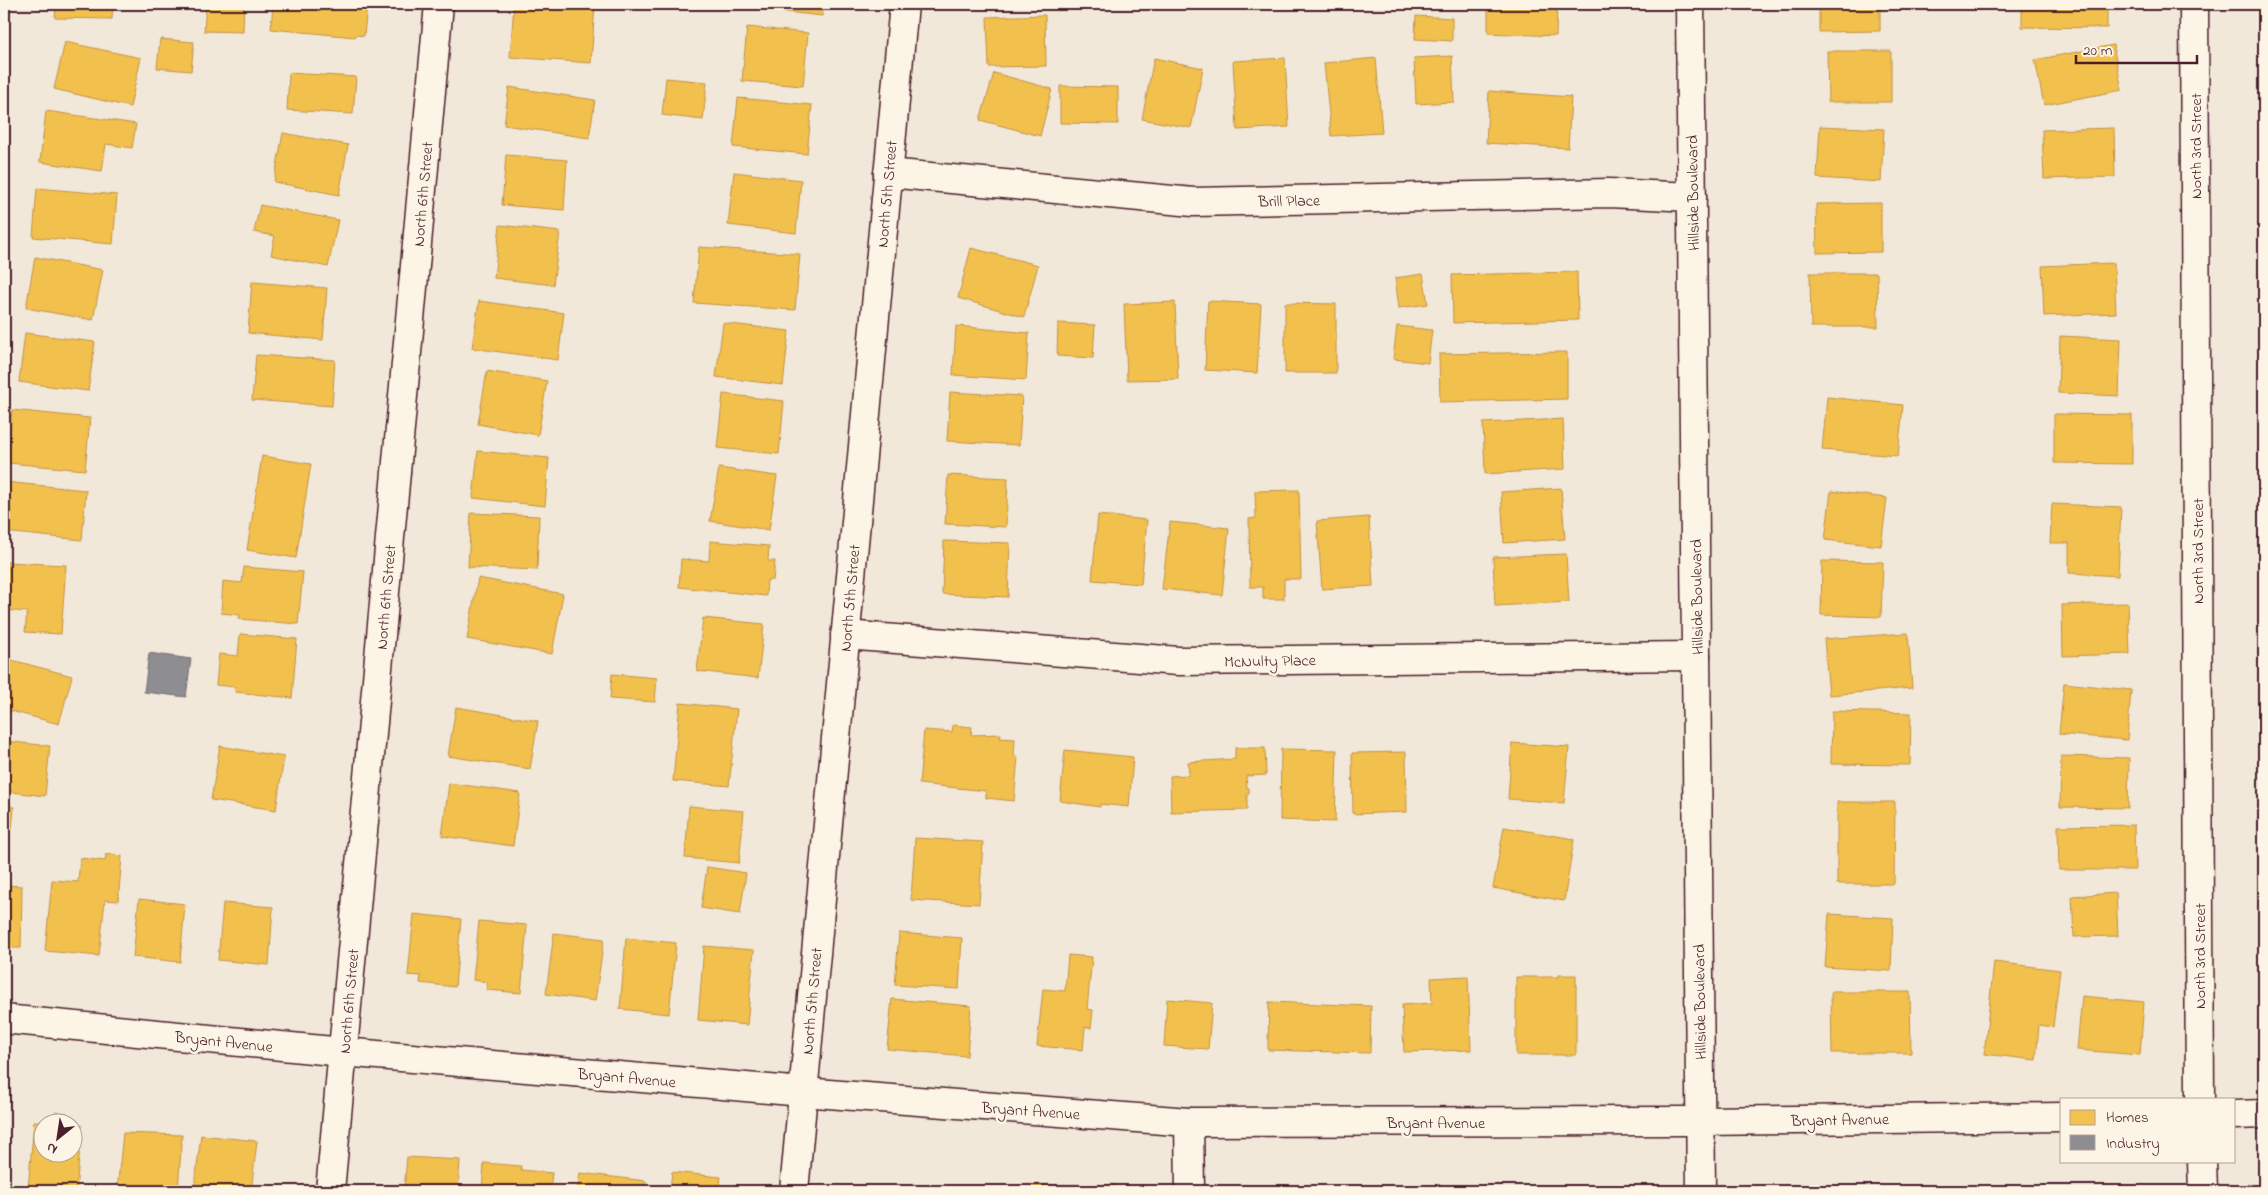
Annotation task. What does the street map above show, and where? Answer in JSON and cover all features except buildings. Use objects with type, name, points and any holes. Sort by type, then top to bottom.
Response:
[{"type":"street","name":"North 6th Street","points":[[330,1191],[440,4]]},
{"type":"street","name":"North 5th Street","points":[[794,1191],[904,4]]},
{"type":"street","name":"Hillside Boulevard","points":[[1690,4],[1701,1191]]},
{"type":"street","name":"North 3rd Street","points":[[2194,4],[2200,1098]]},
{"type":"street","name":"Brill Place","points":[[888,173],[1193,202],[1609,193],[1692,197]]},
{"type":"street","name":"McNulty Place","points":[[845,635],[1178,661],[1696,656]]},
{"type":"street","name":"Bryant Avenue","points":[[4,1019],[343,1052],[803,1092],[1189,1122],[1700,1121],[2060,1117]]},
{"type":"street","points":[[2236,1115],[2264,1114]]},
{"type":"street","points":[[1189,1122],[1190,1191]]},
{"type":"street","points":[[2202,1162],[2204,1191]]}]
